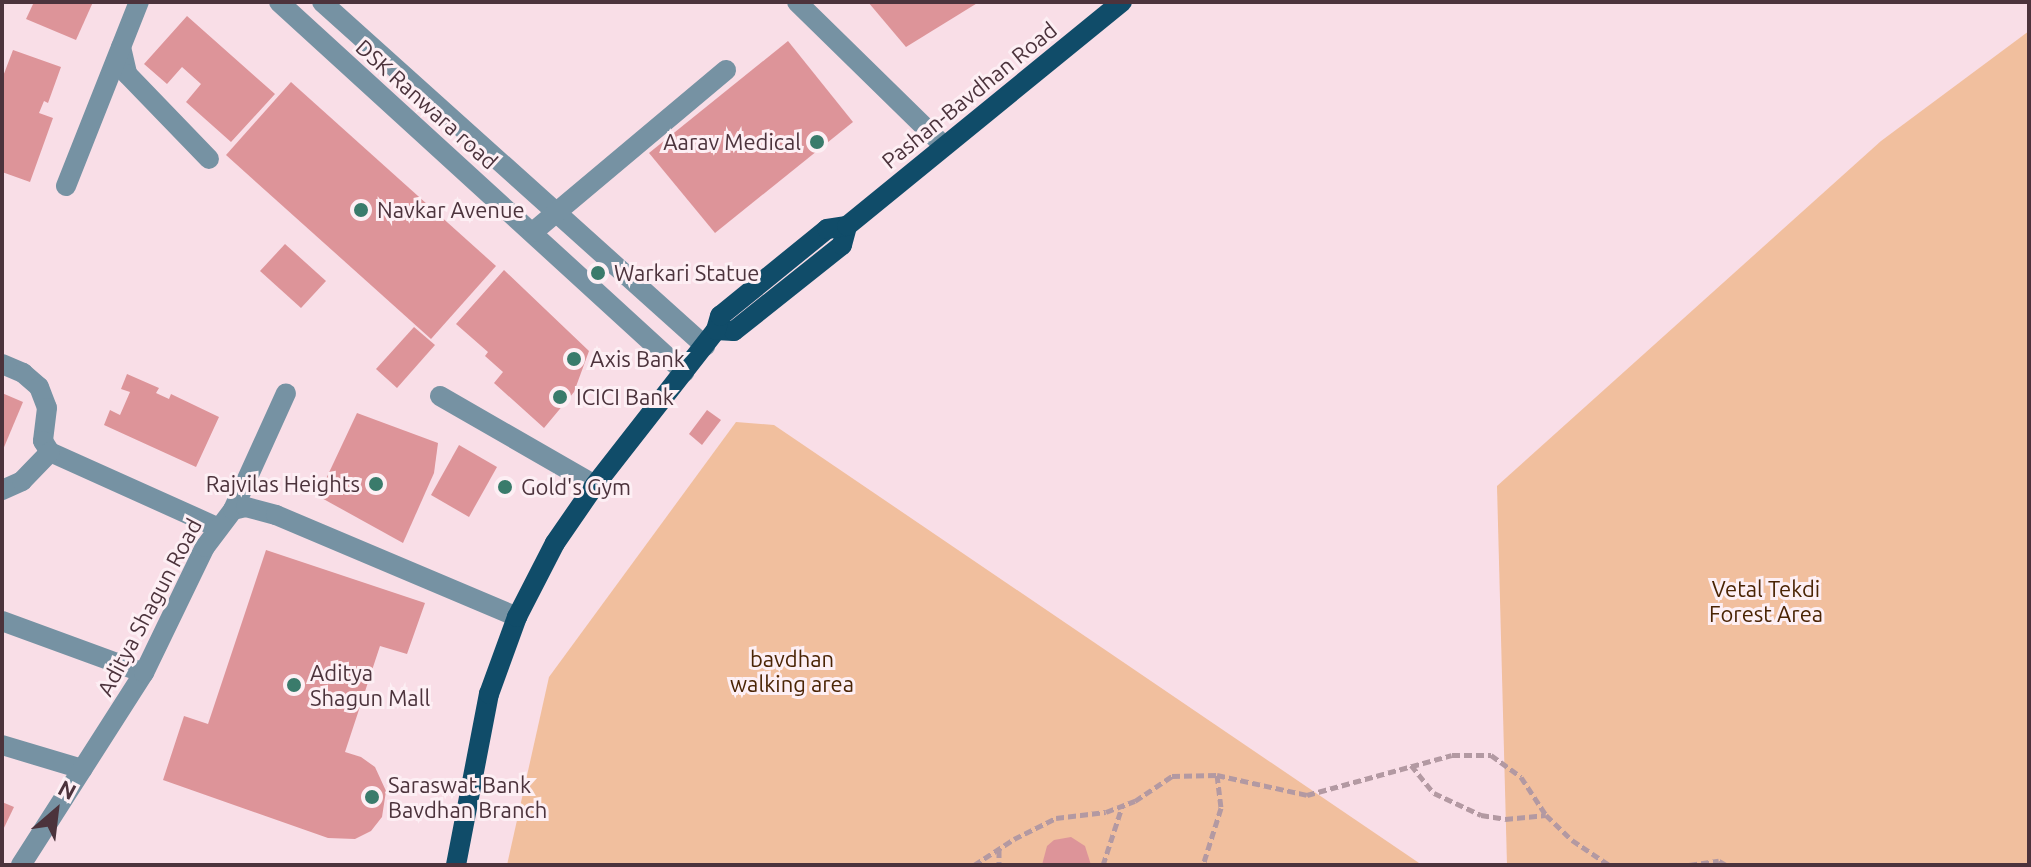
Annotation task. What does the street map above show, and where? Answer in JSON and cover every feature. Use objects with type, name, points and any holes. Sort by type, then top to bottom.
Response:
[{"type":"main road","name":"Pashan-Bavdhan Road","points":[[710,338],[734,331],[842,245],[847,226],[1122,2]]},
{"type":"main road","points":[[456,865],[489,694],[517,617],[555,543],[595,485],[710,338]]},
{"type":"street","points":[[66,186],[139,2]]},
{"type":"street","name":"DSK Ranwara road","points":[[279,2],[684,372]]},
{"type":"street","name":"DSK Ranwara road","points":[[322,2],[623,274],[710,338]]},
{"type":"street","points":[[797,2],[944,146]]},
{"type":"street","points":[[121,47],[127,74],[209,159]]},
{"type":"street","points":[[533,232],[726,70]]},
{"type":"street","points":[[603,295],[623,274]]},
{"type":"street","points":[[2,364],[23,373],[39,387],[47,408],[43,441],[50,452],[217,527]]},
{"type":"street","points":[[233,510],[286,393]]},
{"type":"street","points":[[440,396],[595,485]]},
{"type":"street","points":[[2,490],[22,481],[50,452]]},
{"type":"street","name":"Aditya Shagun Road","points":[[21,865],[144,673],[217,527],[233,510],[246,507],[276,515],[517,617]]},
{"type":"street","points":[[2,621],[144,673]]},
{"type":"street","points":[[2,745],[82,769]]},
{"type":"path","points":[[974,865],[1056,818],[1122,806],[1172,776],[1217,775],[1307,795],[1452,755],[1491,755],[1521,777],[1546,815],[1572,840],[1609,865]]},
{"type":"path","points":[[1411,765],[1434,793],[1481,815],[1505,819],[1546,815]]},
{"type":"path","points":[[1203,865],[1221,808],[1217,775]]},
{"type":"path","points":[[1103,865],[1122,806]]},
{"type":"path","points":[[999,848],[999,865]]},
{"type":"path","points":[[1689,865],[1719,861],[1726,865]]},
{"type":"green space","name":"Vetal Tekdi Forest Area","points":[[2029,31],[2029,865],[1507,865],[1497,486],[1881,141]]},
{"type":"green space","name":"bavdhan walking area","points":[[736,422],[774,425],[1422,865],[507,865],[549,677]]},
{"type":"building","points":[[34,2],[93,2],[76,40],[26,19]]},
{"type":"building","points":[[868,2],[979,2],[906,47]]},
{"type":"building","points":[[187,16],[275,94],[231,142],[186,102],[201,84],[182,67],[167,84],[144,64]]},
{"type":"building","points":[[788,41],[853,122],[715,233],[649,153]]},
{"type":"building","points":[[13,50],[61,67],[48,103],[44,101],[39,113],[53,118],[30,182],[2,172],[2,79]]},
{"type":"building","name":"Navkar Avenue","points":[[291,82],[496,266],[431,339],[226,155]]},
{"type":"building","points":[[285,244],[326,281],[301,308],[260,271]]},
{"type":"building","points":[[504,270],[589,351],[574,392],[544,428],[494,383],[503,372],[485,356],[488,352],[456,324]]},
{"type":"building","points":[[414,327],[435,345],[397,388],[376,369]]},
{"type":"building","points":[[127,374],[159,388],[156,393],[169,399],[171,394],[219,417],[196,467],[104,425],[110,410],[120,415],[130,392],[121,389]]},
{"type":"building","points":[[2,393],[23,402],[2,452]]},
{"type":"building","points":[[707,410],[721,420],[702,445],[689,434]]},
{"type":"building","name":"Rajvilas Heights","points":[[357,413],[438,443],[434,473],[403,543],[318,496]]},
{"type":"building","points":[[459,445],[497,467],[469,517],[431,495]]},
{"type":"building","name":"Aditya Shagun Mall","points":[[266,550],[425,603],[407,654],[380,646],[345,752],[361,757],[375,767],[386,791],[382,817],[371,831],[355,839],[328,838],[163,780],[184,716],[208,724]]},
{"type":"building","points":[[2,802],[14,807],[2,832]]},
{"type":"building","points":[[1071,837],[1085,846],[1091,865],[1042,865],[1047,846],[1054,840]]},
{"type":"place","name":"Aarav Medical","points":[[817,142]]},
{"type":"place","name":"Navkar Avenue","points":[[361,210]]},
{"type":"place","name":"Warkari Statue","points":[[598,273]]},
{"type":"place","name":"Axis Bank","points":[[574,359]]},
{"type":"place","name":"ICICI Bank","points":[[560,397]]},
{"type":"place","name":"Rajvilas Heights","points":[[376,484]]},
{"type":"place","name":"Gold's Gym","points":[[505,487]]},
{"type":"place","name":"Aditya Shagun Mall","points":[[294,685]]},
{"type":"place","name":"Saraswat Bank Bavdhan Branch","points":[[372,797]]}]
